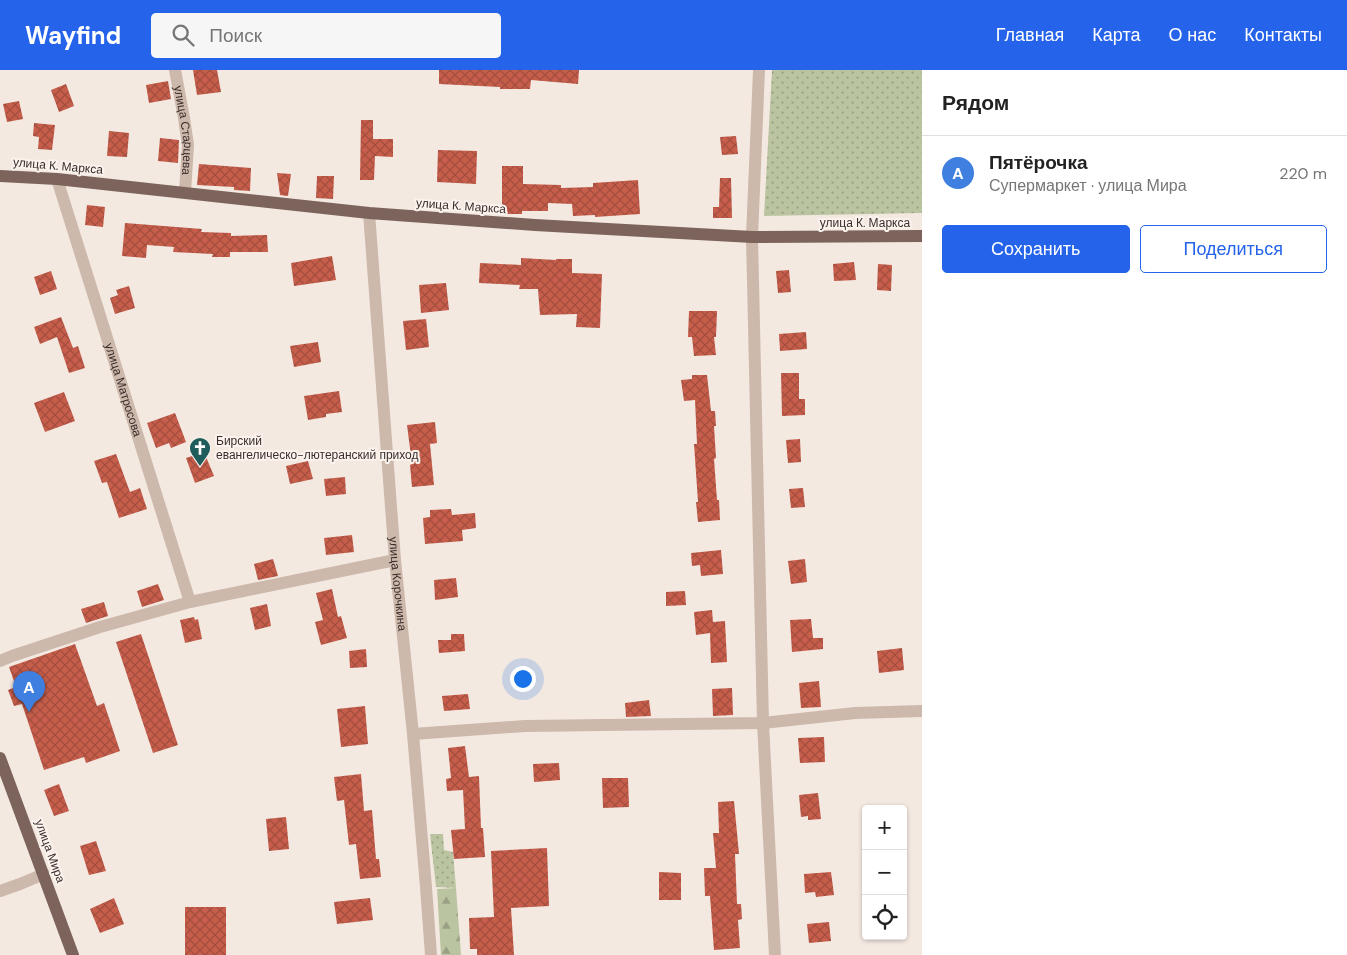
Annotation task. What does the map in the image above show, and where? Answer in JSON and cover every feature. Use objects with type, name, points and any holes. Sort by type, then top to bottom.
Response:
[{"type":"main road","name":"улица К. Маркса","points":[[0,176],[57,179],[369,213],[535,225],[752,237],[922,236]]},
{"type":"main road","name":"улица Мира","points":[[0,758],[73,955]]},
{"type":"street","name":"улица Старцева","points":[[174,70],[188,146],[185,192]]},
{"type":"street","points":[[759,70],[752,237],[764,723],[775,955]]},
{"type":"street","name":"улица Матросова","points":[[57,179],[190,602]]},
{"type":"street","name":"улица Корочкина","points":[[369,213],[395,560],[413,734],[431,955]]},
{"type":"street","points":[[0,661],[100,627],[190,602],[395,560]]},
{"type":"street","points":[[413,734],[524,726],[764,723],[855,713],[922,711]]},
{"type":"street","points":[[0,891],[44,874]]},
{"type":"green space","points":[[772,70],[922,70],[922,213],[764,216]]},
{"type":"green space","points":[[430,834],[443,834],[444,850],[453,852],[456,888],[436,887]]},
{"type":"green space","points":[[456,888],[461,955],[441,955],[437,889]]},
{"type":"building","points":[[193,70],[217,70],[221,92],[197,95]]},
{"type":"building","points":[[439,70],[579,70],[578,84],[531,80],[530,89],[500,89],[500,87],[439,84]]},
{"type":"building","points":[[168,81],[171,99],[149,103],[146,85]]},
{"type":"building","points":[[66,84],[74,106],[59,112],[51,90]]},
{"type":"building","points":[[19,101],[23,119],[7,122],[3,104]]},
{"type":"building","points":[[361,120],[373,120],[373,139],[393,139],[393,157],[375,156],[374,180],[360,180]]},
{"type":"building","points":[[34,123],[55,125],[52,150],[38,149],[39,137],[33,136]]},
{"type":"building","points":[[109,131],[129,133],[127,157],[107,156]]},
{"type":"building","points":[[736,136],[738,154],[722,155],[720,137]]},
{"type":"building","points":[[160,138],[179,140],[178,163],[158,161]]},
{"type":"building","points":[[438,150],[477,151],[476,184],[437,182]]},
{"type":"building","points":[[199,164],[251,168],[250,191],[234,190],[234,187],[197,185]]},
{"type":"building","points":[[502,166],[523,166],[523,184],[561,185],[561,188],[593,187],[593,183],[638,180],[640,214],[595,217],[595,215],[573,216],[572,204],[548,203],[548,211],[522,211],[522,214],[502,214]]},
{"type":"building","points":[[277,173],[291,174],[288,196],[280,195]]},
{"type":"building","points":[[317,176],[334,176],[333,199],[316,198]]},
{"type":"building","points":[[720,178],[731,178],[732,218],[713,218],[713,207],[719,207]]},
{"type":"building","points":[[87,205],[105,207],[103,227],[85,225]]},
{"type":"building","points":[[125,223],[202,229],[201,232],[231,233],[231,236],[267,235],[268,252],[230,252],[230,257],[212,257],[213,254],[173,252],[174,247],[147,245],[146,258],[122,256]]},
{"type":"building","points":[[332,256],[336,280],[294,286],[291,263]]},
{"type":"building","points":[[521,258],[572,259],[572,273],[602,274],[600,328],[576,327],[577,314],[540,315],[538,289],[519,289],[520,285],[479,283],[480,263],[521,265]]},
{"type":"building","points":[[854,262],[856,280],[834,281],[833,264]]},
{"type":"building","points":[[878,264],[892,265],[891,291],[877,290]]},
{"type":"building","points":[[789,270],[791,292],[778,293],[776,271]]},
{"type":"building","points":[[51,271],[57,289],[40,295],[34,277]]},
{"type":"building","points":[[446,283],[449,310],[421,313],[419,285]]},
{"type":"building","points":[[129,286],[135,308],[115,314],[110,298],[118,295],[116,290]]},
{"type":"building","points":[[689,311],[717,311],[716,337],[714,337],[716,355],[694,356],[692,337],[688,337]]},
{"type":"building","points":[[61,317],[73,348],[78,346],[85,368],[69,373],[57,337],[40,344],[34,327]]},
{"type":"building","points":[[426,319],[429,347],[406,350],[403,321]]},
{"type":"building","points":[[806,332],[807,349],[780,351],[779,334]]},
{"type":"building","points":[[318,342],[321,362],[294,367],[290,346]]},
{"type":"building","points":[[781,373],[799,373],[799,399],[805,399],[805,415],[782,416]]},
{"type":"building","points":[[692,375],[707,375],[711,411],[715,411],[716,458],[714,459],[720,520],[698,522],[694,444],[697,444],[695,400],[684,401],[681,380],[692,379]]},
{"type":"building","points":[[339,391],[342,412],[326,414],[326,417],[308,420],[304,396]]},
{"type":"building","points":[[64,392],[75,421],[45,432],[34,403]]},
{"type":"building","points":[[175,413],[186,442],[171,448],[169,443],[156,448],[147,423]]},
{"type":"building","points":[[435,422],[437,443],[430,444],[434,485],[412,487],[410,465],[412,464],[407,425]]},
{"type":"building","points":[[800,439],[801,462],[788,463],[786,440]]},
{"type":"building","name":"Бирский евангелическо-лютеранский приход","points":[[204,452],[214,476],[195,483],[186,458]]},
{"type":"building","points":[[116,454],[130,492],[140,488],[147,509],[119,518],[107,482],[102,483],[94,461]]},
{"type":"building","points":[[308,461],[313,479],[290,484],[286,466]]},
{"type":"building","points":[[345,477],[346,494],[326,496],[324,479]]},
{"type":"building","points":[[803,488],[805,507],[791,508],[789,489]]},
{"type":"building","points":[[451,509],[452,515],[475,513],[476,528],[462,530],[463,541],[425,544],[423,518],[430,517],[430,510]]},
{"type":"building","points":[[352,535],[354,552],[326,555],[324,538]]},
{"type":"building","points":[[721,550],[723,574],[701,576],[700,565],[692,566],[691,553]]},
{"type":"building","points":[[273,559],[278,576],[258,580],[254,564]]},
{"type":"building","points":[[805,559],[807,582],[791,584],[788,561]]},
{"type":"building","points":[[456,578],[458,597],[435,600],[434,580]]},
{"type":"building","points":[[158,584],[164,600],[142,607],[137,591]]},
{"type":"building","points":[[332,589],[338,617],[341,616],[347,638],[321,645],[315,622],[323,620],[316,593]]},
{"type":"building","points":[[685,591],[686,605],[666,606],[666,592]]},
{"type":"building","points":[[104,602],[108,616],[86,623],[81,609]]},
{"type":"building","points":[[267,604],[271,626],[255,630],[250,608]]},
{"type":"building","points":[[712,610],[713,622],[725,621],[727,662],[711,663],[710,633],[696,635],[694,612]]},
{"type":"building","points":[[194,617],[195,620],[198,619],[202,639],[185,643],[180,620]]},
{"type":"building","points":[[811,619],[813,638],[823,638],[823,649],[792,652],[790,620]]},
{"type":"building","points":[[141,634],[178,745],[153,753],[116,642]]},
{"type":"building","points":[[451,634],[464,634],[465,651],[439,653],[438,640],[451,640]]},
{"type":"building","points":[[75,644],[97,706],[104,703],[120,751],[86,763],[84,757],[44,770],[22,704],[14,706],[8,690],[16,687],[9,667]]},
{"type":"building","points":[[902,648],[904,670],[879,673],[877,651]]},
{"type":"building","points":[[366,649],[367,667],[350,668],[349,651]]},
{"type":"building","points":[[819,681],[821,707],[801,708],[799,683]]},
{"type":"building","points":[[732,688],[733,715],[713,716],[712,689]]},
{"type":"building","points":[[468,694],[470,709],[444,711],[442,696]]},
{"type":"building","points":[[649,700],[651,716],[626,717],[625,703]]},
{"type":"building","points":[[365,706],[368,744],[341,747],[337,709]]},
{"type":"building","points":[[824,737],[825,762],[800,763],[798,738]]},
{"type":"building","points":[[465,746],[469,777],[479,776],[481,828],[483,828],[485,857],[454,859],[451,830],[465,829],[463,790],[447,791],[446,779],[451,778],[448,748]]},
{"type":"building","points":[[559,763],[560,780],[534,782],[533,764]]},
{"type":"building","points":[[361,774],[364,811],[372,810],[376,859],[379,859],[381,877],[360,879],[356,844],[349,845],[344,800],[337,801],[334,777]]},
{"type":"building","points":[[602,778],[628,778],[629,807],[603,808]]},
{"type":"building","points":[[59,784],[69,811],[54,816],[44,790]]},
{"type":"building","points":[[818,793],[821,819],[808,820],[808,816],[801,817],[799,795]]},
{"type":"building","points":[[734,801],[739,854],[735,854],[737,904],[741,904],[742,919],[738,920],[740,948],[714,950],[710,896],[705,896],[704,868],[716,868],[713,833],[719,833],[718,802]]},
{"type":"building","points":[[286,817],[289,849],[269,851],[266,819]]},
{"type":"building","points":[[96,841],[106,871],[89,875],[80,846]]},
{"type":"building","points":[[547,848],[549,906],[511,908],[514,955],[477,955],[477,949],[470,949],[469,918],[494,917],[491,851]]},
{"type":"building","points":[[659,872],[681,873],[681,900],[659,900]]},
{"type":"building","points":[[831,872],[834,895],[816,897],[815,892],[805,893],[804,874]]},
{"type":"building","points":[[114,898],[124,924],[100,933],[90,909]]},
{"type":"building","points":[[370,898],[373,920],[337,924],[334,902]]},
{"type":"building","points":[[185,907],[226,907],[226,955],[185,955]]},
{"type":"building","points":[[829,922],[831,941],[809,943],[807,924]]},
{"type":"place","name":"Бирский евангелическо-лютеранский приход","points":[[200,467]]},
{"type":"place","name":"Пятёрочка","points":[[29,712]]}]
